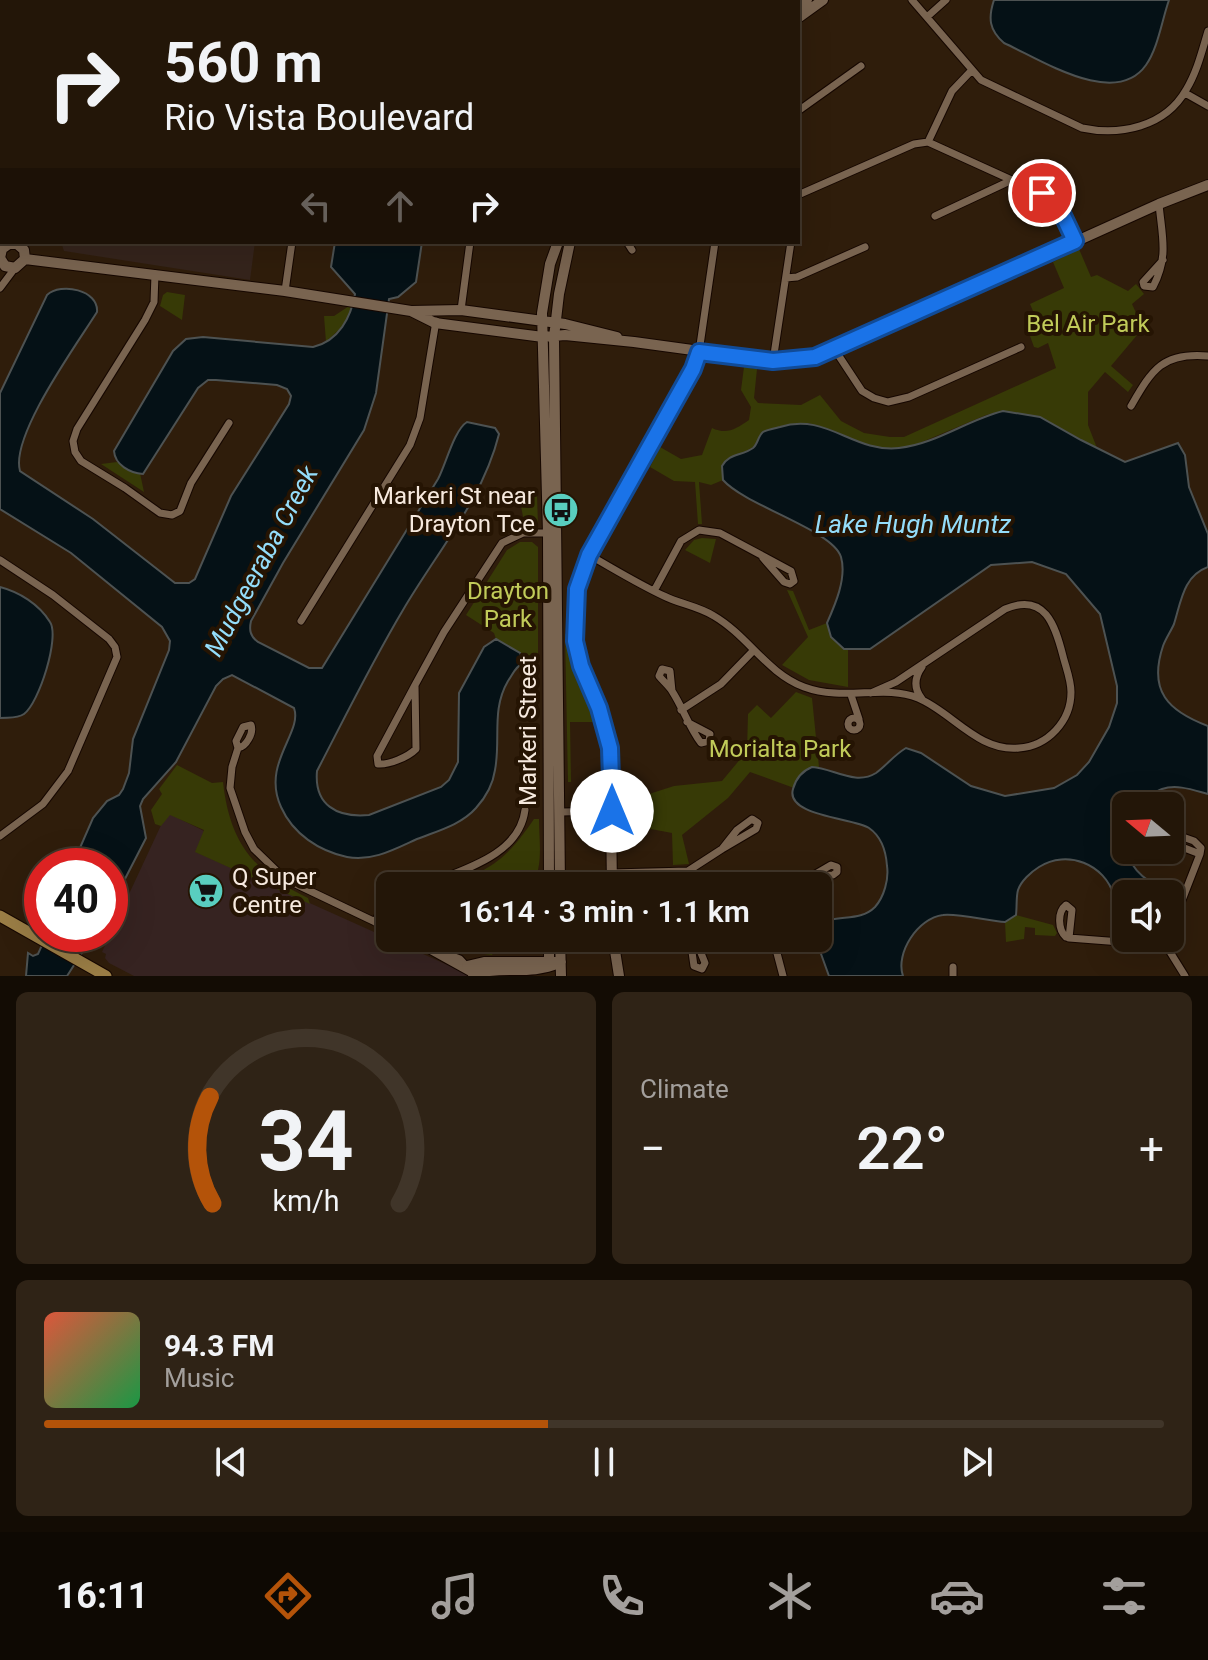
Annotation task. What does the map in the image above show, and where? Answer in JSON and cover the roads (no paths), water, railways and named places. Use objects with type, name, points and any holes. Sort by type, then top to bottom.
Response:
[{"type":"main road","points":[[0,916],[106,976]]},
{"type":"street","points":[[800,17],[823,0]]},
{"type":"street","points":[[912,0],[981,80],[1082,128],[1098,131],[1117,132],[1150,123],[1166,112],[1185,93],[1208,31]]},
{"type":"street","points":[[927,17],[946,0]]},
{"type":"street","points":[[800,110],[861,66]]},
{"type":"street","points":[[928,142],[952,91],[971,71]]},
{"type":"street","points":[[1185,93],[1208,106]]},
{"type":"street","points":[[800,194],[914,144],[928,142],[1055,201],[1075,241]]},
{"type":"street","points":[[935,216],[1012,180]]},
{"type":"street","points":[[411,311],[435,323],[549,337],[634,342],[773,361],[806,359],[835,350],[1075,241],[1208,185]]},
{"type":"street","points":[[1159,204],[1163,260]]},
{"type":"street","points":[[19,244],[24,250],[25,259]]},
{"type":"street","points":[[285,291],[292,244]]},
{"type":"street","points":[[461,310],[470,244]]},
{"type":"street","name":"Markeri Street","points":[[557,244],[545,287],[542,321],[549,337],[560,872]]},
{"type":"street","name":"Markeri Street","points":[[549,337],[555,323],[570,244]]},
{"type":"street","points":[[612,872],[610,748],[575,641],[577,589],[589,555],[693,369],[699,352],[715,244]]},
{"type":"street","points":[[773,361],[791,244]]},
{"type":"street","points":[[786,278],[797,277],[865,247]]},
{"type":"street","points":[[1,248],[1,266],[15,268]]},
{"type":"street","points":[[0,288],[25,259],[285,291],[411,311],[461,310],[542,321],[594,330],[634,342]]},
{"type":"street","points":[[155,274],[154,302],[77,429],[73,441],[75,452],[81,461],[160,513],[172,515],[180,511],[191,483],[229,423]]},
{"type":"street","points":[[301,621],[410,445],[420,418],[437,310]]},
{"type":"street","points":[[835,350],[862,391],[888,402],[909,397],[1021,347]]},
{"type":"street","points":[[1131,406],[1159,365],[1173,357],[1208,356]]},
{"type":"street","points":[[654,591],[681,541],[693,532],[713,531],[763,558]]},
{"type":"street","points":[[415,685],[416,749],[414,753],[384,765],[378,764],[377,756],[415,685],[444,632],[502,543],[523,533],[553,532]]},
{"type":"street","name":"Markeri Street","points":[[549,872],[553,532]]},
{"type":"street","points":[[589,555],[654,591],[714,616],[778,672],[797,684],[830,694],[905,694],[924,701],[989,743],[1018,748],[1036,744],[1051,735],[1068,710],[1071,694],[1055,626],[1043,611],[1018,605],[1005,609],[890,686],[871,693]]},
{"type":"street","points":[[0,560],[53,595],[109,639],[117,657],[75,760],[43,804],[0,836]]},
{"type":"street","points":[[681,710],[721,684],[754,650]]},
{"type":"street","points":[[924,665],[915,682],[917,693],[924,701]]},
{"type":"street","points":[[672,691],[687,722]]},
{"type":"street","points":[[851,695],[860,722],[860,727],[855,730],[848,727],[853,707]]},
{"type":"street","points":[[238,748],[230,788],[254,849],[285,879],[375,922]]},
{"type":"street","points":[[454,872],[497,853],[516,834],[525,810]]},
{"type":"street","points":[[561,812],[612,811]]},
{"type":"street","points":[[650,872],[688,871],[756,829],[757,821],[752,819],[737,830],[722,849]]},
{"type":"street","points":[[1184,895],[1200,854]]},
{"type":"street","points":[[1069,938],[1112,941]]},
{"type":"street","points":[[442,952],[456,957],[467,970],[529,974],[552,967]]},
{"type":"street","points":[[615,952],[619,976]]},
{"type":"street","points":[[777,952],[783,976]]},
{"type":"street","points":[[1170,952],[1185,976]]},
{"type":"street","points":[[467,970],[481,962],[512,962],[552,967],[561,976]]},
{"type":"street","points":[[512,962],[529,974]]},
{"type":"water","points":[[994,0],[1169,0],[1157,42],[1146,65],[1132,77],[1116,82],[1097,82],[1057,69],[1004,43],[991,23]]},
{"type":"water","name":"Mudgeeraba Creek","points":[[335,244],[422,244],[416,282],[398,297],[389,299],[376,393],[364,430],[283,563],[251,621],[251,633],[258,642],[309,668],[322,668],[438,479],[462,426],[467,422],[495,428],[499,434],[492,458],[471,503],[416,588],[317,771],[319,793],[324,801],[347,814],[369,815],[441,787],[449,780],[458,762],[459,693],[484,647],[496,639],[520,653],[523,663],[508,681],[500,703],[493,780],[476,808],[448,827],[365,858],[347,857],[327,850],[308,840],[292,825],[276,791],[279,763],[293,728],[294,708],[232,675],[216,686],[176,762],[143,799],[140,806],[146,838],[128,873],[128,848],[80,848],[93,818],[107,801],[123,789],[129,773],[133,739],[170,641],[162,627],[71,553],[0,509],[0,393],[47,295],[70,289],[92,298],[97,312],[35,414],[20,455],[20,471],[93,519],[175,583],[189,583],[195,579],[231,496],[289,404],[291,396],[287,389],[277,385],[208,380],[198,388],[143,474],[124,467],[114,451],[173,351],[186,339],[203,337],[313,347],[337,334],[347,319],[355,294],[331,267]]},
{"type":"water","name":"Lake Hugh Muntz","points":[[1003,411],[1040,417],[1125,462],[1178,443],[1185,455],[1189,487],[1208,534],[1208,567],[1193,577],[1184,591],[1174,624],[1163,646],[1158,675],[1160,687],[1172,706],[1208,726],[1208,794],[1173,787],[1155,792],[1112,792],[1112,864],[1132,864],[1149,880],[1112,880],[1112,892],[1102,875],[1084,863],[1061,859],[1050,862],[1039,867],[1021,883],[1016,915],[1005,922],[943,915],[925,923],[906,947],[902,957],[903,976],[829,976],[820,952],[832,952],[832,920],[861,915],[875,907],[885,888],[886,860],[880,840],[869,828],[809,811],[799,805],[793,798],[793,789],[802,773],[812,767],[852,777],[868,777],[906,748],[921,753],[971,786],[1005,796],[1054,788],[1077,775],[1089,762],[1109,727],[1117,703],[1117,686],[1100,614],[1066,574],[1032,562],[991,565],[870,649],[844,649],[831,637],[827,623],[842,574],[841,557],[835,547],[734,490],[723,480],[722,466],[728,459],[753,448],[763,432],[796,424],[826,428],[867,445],[899,448],[926,442]]},
{"type":"water","points":[[0,587],[34,604],[50,622],[52,641],[41,684],[30,708],[15,717],[0,718]]},
{"type":"water","points":[[82,952],[67,976],[26,976],[28,953],[33,956]]},
{"type":"place","name":"Markeri St near Drayton Tce","points":[[561,510]]},
{"type":"place","name":"Q Super Centre","points":[[206,891]]},
{"type":"park label","name":"Bel Air Park","points":[[1088,324]]},
{"type":"park label","name":"Drayton Park","points":[[508,605]]},
{"type":"park label","name":"Morialta Park","points":[[780,749]]}]
